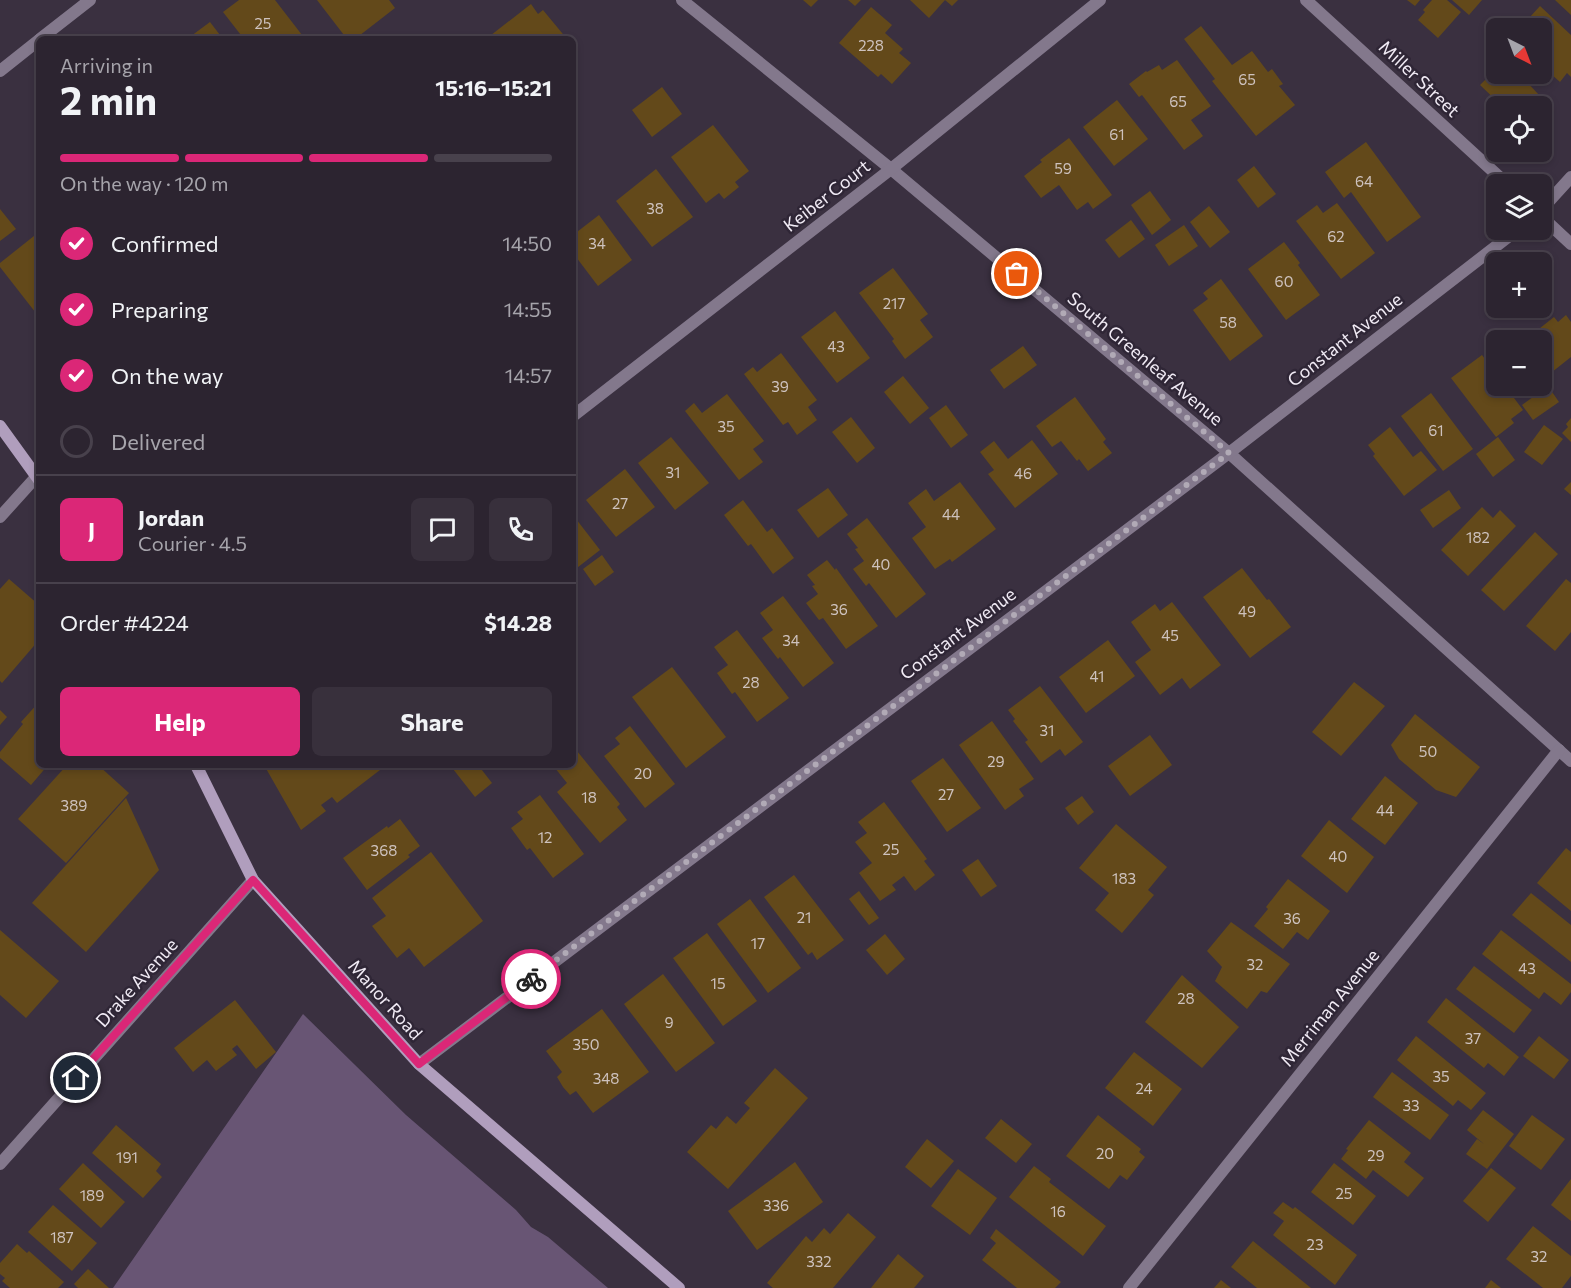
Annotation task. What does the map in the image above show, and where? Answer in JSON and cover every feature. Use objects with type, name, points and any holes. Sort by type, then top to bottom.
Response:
[{"type":"street","points":[[45,36],[90,0]]},
{"type":"street","name":"South Greenleaf Avenue","points":[[682,0],[891,169],[1229,453],[1571,761]]},
{"type":"street","name":"Keiber Court","points":[[576,414],[891,169],[1100,0]]},
{"type":"street","name":"Miller Street","points":[[1306,0],[1496,174]]},
{"type":"street","points":[[0,70],[36,43]]},
{"type":"street","points":[[1552,198],[1571,177]]},
{"type":"street","points":[[1552,226],[1571,244]]},
{"type":"street","name":"Constant Avenue","points":[[419,1064],[1229,453],[1504,240]]},
{"type":"street","points":[[0,426],[36,475]]},
{"type":"street","points":[[0,517],[36,480]]},
{"type":"street","name":"Merriman Avenue","points":[[1129,1288],[1559,750]]},
{"type":"street","name":"Manor Road","points":[[197,768],[253,880],[419,1064],[679,1288]]},
{"type":"street","name":"Drake Avenue","points":[[0,1164],[253,880]]},
{"type":"shaded area","points":[[303,1014],[406,1115],[516,1210],[531,1227],[548,1237],[608,1288],[113,1288]]},
{"type":"building","points":[[239,0],[275,0],[302,35],[242,36],[223,12]]},
{"type":"building","points":[[317,0],[389,0],[395,8],[359,36],[345,36]]},
{"type":"building","points":[[803,0],[818,0],[811,7]]},
{"type":"building","points":[[848,0],[861,0],[855,6]]},
{"type":"building","points":[[910,0],[945,0],[929,18]]},
{"type":"building","points":[[945,0],[958,0],[952,6]]},
{"type":"building","points":[[1407,0],[1420,0],[1415,6]]},
{"type":"building","points":[[1432,0],[1447,0],[1461,12],[1438,38],[1418,20]]},
{"type":"building","points":[[1452,0],[1482,0],[1469,15]]},
{"type":"building","points":[[1555,0],[1571,0],[1571,15]]},
{"type":"building","points":[[531,4],[538,14],[543,10],[565,36],[490,36]]},
{"type":"building","points":[[1540,6],[1571,35],[1571,77],[1567,73],[1560,82],[1552,75],[1552,18],[1529,18]]},
{"type":"building","points":[[871,7],[892,25],[885,33],[903,49],[899,53],[911,63],[892,84],[881,74],[878,77],[839,43]]},
{"type":"building","points":[[210,22],[221,36],[191,36]]},
{"type":"building","points":[[1201,26],[1232,65],[1252,51],[1268,72],[1272,69],[1283,84],[1279,86],[1295,105],[1256,136],[1212,81],[1215,79],[1184,39]]},
{"type":"building","points":[[1177,60],[1211,106],[1191,120],[1203,136],[1184,150],[1142,95],[1139,97],[1129,84],[1146,71],[1159,65],[1162,70]]},
{"type":"building","points":[[1486,79],[1486,84],[1529,84],[1540,96],[1492,96],[1480,85]]},
{"type":"building","points":[[662,87],[682,114],[652,137],[632,110]]},
{"type":"building","points":[[1117,100],[1148,139],[1114,166],[1083,127]]},
{"type":"building","points":[[713,125],[749,171],[735,182],[739,187],[724,199],[719,193],[706,203],[671,157]]},
{"type":"building","points":[[1069,138],[1112,195],[1093,209],[1088,202],[1077,210],[1059,185],[1041,198],[1024,176],[1042,162],[1040,160]]},
{"type":"building","points":[[1366,142],[1421,217],[1387,242],[1351,192],[1344,198],[1325,172]]},
{"type":"building","points":[[1254,166],[1276,194],[1258,208],[1237,180]]},
{"type":"building","points":[[656,169],[693,217],[652,247],[616,201]]},
{"type":"building","points":[[1150,191],[1171,220],[1152,235],[1131,205]]},
{"type":"building","points":[[1337,203],[1375,253],[1341,279],[1296,221],[1317,205],[1323,213]]},
{"type":"building","points":[[1209,206],[1230,232],[1210,248],[1190,222]]},
{"type":"building","points":[[0,209],[16,229],[0,241]]},
{"type":"building","points":[[599,215],[632,260],[598,286],[576,257],[576,233]]},
{"type":"building","points":[[1131,220],[1145,239],[1119,258],[1105,240]]},
{"type":"building","points":[[1184,225],[1198,246],[1169,266],[1155,245]]},
{"type":"building","points":[[36,234],[36,313],[0,267],[0,263]]},
{"type":"building","points":[[1284,242],[1320,295],[1286,320],[1248,269]]},
{"type":"building","points":[[893,268],[928,314],[920,320],[933,337],[905,359],[892,341],[894,339],[859,293]]},
{"type":"building","points":[[1221,279],[1263,336],[1230,361],[1193,310],[1208,299],[1203,293]]},
{"type":"building","points":[[835,311],[870,358],[837,383],[801,337]]},
{"type":"building","points":[[1566,315],[1571,322],[1571,357],[1552,372],[1552,330],[1538,330],[1554,317],[1558,322]]},
{"type":"building","points":[[1023,346],[1037,365],[1004,389],[990,370]]},
{"type":"building","points":[[781,353],[817,400],[808,407],[817,420],[797,435],[788,422],[783,425],[744,374],[753,367],[757,372]]},
{"type":"building","points":[[1482,355],[1486,360],[1486,396],[1512,396],[1523,410],[1511,419],[1514,423],[1496,437],[1451,378]]},
{"type":"building","points":[[903,376],[929,408],[910,424],[884,392]]},
{"type":"building","points":[[1552,392],[1559,402],[1533,420],[1522,405],[1534,396],[1552,396]]},
{"type":"building","points":[[1431,393],[1473,449],[1443,471],[1401,416]]},
{"type":"building","points":[[727,394],[764,441],[753,449],[763,462],[739,480],[685,411],[694,403],[702,413]]},
{"type":"building","points":[[1075,397],[1106,439],[1103,442],[1112,453],[1088,471],[1061,441],[1052,447],[1036,426]]},
{"type":"building","points":[[946,405],[968,435],[951,448],[929,418]]},
{"type":"building","points":[[851,417],[875,448],[857,463],[832,432]]},
{"type":"building","points":[[1571,418],[1571,442],[1562,433],[1568,427],[1566,424]]},
{"type":"building","points":[[1544,425],[1563,439],[1542,465],[1524,452]]},
{"type":"building","points":[[1390,427],[1413,457],[1421,451],[1437,470],[1404,496],[1373,456],[1375,454],[1368,445]]},
{"type":"building","points":[[671,437],[709,483],[675,510],[638,463]]},
{"type":"building","points":[[1498,437],[1515,460],[1493,477],[1476,454]]},
{"type":"building","points":[[1032,440],[1058,474],[1015,508],[988,474],[994,470],[980,452],[994,441],[1008,459]]},
{"type":"building","points":[[625,469],[655,507],[616,537],[586,500]]},
{"type":"building","points":[[960,482],[996,529],[952,562],[950,559],[935,569],[912,538],[926,527],[908,503],[926,489],[934,501]]},
{"type":"building","points":[[1571,482],[1571,495],[1564,489]]},
{"type":"building","points":[[828,488],[848,515],[818,538],[797,510]]},
{"type":"building","points":[[1449,490],[1461,508],[1433,528],[1420,510]]},
{"type":"building","points":[[743,500],[767,532],[772,528],[794,558],[773,574],[751,544],[748,546],[724,515]]},
{"type":"building","points":[[1482,507],[1493,518],[1500,510],[1516,526],[1468,576],[1441,550]]},
{"type":"building","points":[[867,518],[926,594],[896,618],[869,583],[866,586],[853,569],[864,561],[855,549],[858,548],[847,534]]},
{"type":"building","points":[[576,519],[600,550],[576,569]]},
{"type":"building","points":[[1535,532],[1558,554],[1504,611],[1481,590]]},
{"type":"building","points":[[602,555],[614,572],[595,586],[583,569]]},
{"type":"building","points":[[827,560],[835,570],[836,568],[878,626],[846,649],[823,618],[819,620],[806,603],[818,594],[812,586],[815,585],[807,575]]},
{"type":"building","points":[[1242,568],[1291,627],[1250,658],[1203,597]]},
{"type":"building","points":[[9,579],[36,602],[36,643],[2,683],[0,681],[0,589]]},
{"type":"building","points":[[1566,579],[1571,583],[1571,632],[1555,651],[1526,626]]},
{"type":"building","points":[[783,596],[834,663],[803,687],[762,638],[773,630],[760,613]]},
{"type":"building","points":[[1172,602],[1221,665],[1190,689],[1182,678],[1160,695],[1135,662],[1151,650],[1131,622],[1155,604],[1160,611]]},
{"type":"building","points":[[737,630],[789,698],[757,722],[735,692],[732,694],[717,673],[728,665],[714,647]]},
{"type":"building","points":[[1108,640],[1135,676],[1086,713],[1059,677]]},
{"type":"building","points":[[672,667],[726,737],[686,768],[632,697]]},
{"type":"building","points":[[1354,682],[1385,706],[1341,756],[1312,732]]},
{"type":"building","points":[[1040,686],[1083,742],[1065,756],[1060,749],[1041,763],[1025,742],[1028,740],[1013,721],[1015,719],[1008,710]]},
{"type":"building","points":[[36,705],[36,768],[45,768],[31,785],[0,758],[0,752],[23,724],[21,722]]},
{"type":"building","points":[[0,710],[7,717],[0,725]]},
{"type":"building","points":[[1415,714],[1480,767],[1456,797],[1436,790],[1399,759],[1391,745]]},
{"type":"building","points":[[992,721],[1034,779],[1019,789],[1024,796],[1005,810],[959,745]]},
{"type":"building","points":[[630,726],[675,784],[645,808],[604,756],[620,744],[615,738]]},
{"type":"building","points":[[1150,735],[1172,765],[1130,796],[1108,766]]},
{"type":"building","points":[[576,752],[620,804],[617,807],[627,820],[600,843],[557,792],[567,783],[555,768],[576,768]]},
{"type":"building","points":[[943,758],[981,808],[947,832],[911,781]]},
{"type":"building","points":[[64,768],[101,768],[129,793],[66,863],[18,819]]},
{"type":"building","points":[[266,768],[379,768],[380,770],[337,803],[332,797],[321,805],[326,811],[301,830]]},
{"type":"building","points":[[480,768],[492,783],[475,797],[453,769]]},
{"type":"building","points":[[1385,776],[1418,803],[1385,845],[1351,819]]},
{"type":"building","points":[[540,795],[584,854],[553,878],[530,848],[527,850],[511,828],[523,819],[517,812]]},
{"type":"building","points":[[1082,796],[1094,812],[1078,825],[1065,808]]},
{"type":"building","points":[[126,798],[159,870],[86,952],[32,903]]},
{"type":"building","points":[[884,802],[927,859],[924,861],[935,875],[915,891],[904,876],[892,885],[896,890],[880,901],[859,873],[872,863],[855,842],[867,833],[858,822]]},
{"type":"building","points":[[400,819],[420,846],[408,855],[410,857],[367,890],[343,858]]},
{"type":"building","points":[[1329,820],[1374,857],[1347,893],[1301,856]]},
{"type":"building","points":[[1116,824],[1167,867],[1148,890],[1154,895],[1122,933],[1095,910],[1109,893],[1079,868]]},
{"type":"building","points":[[1566,848],[1571,852],[1571,911],[1537,883]]},
{"type":"building","points":[[431,852],[483,921],[424,967],[409,948],[397,958],[372,926],[386,916],[372,898]]},
{"type":"building","points":[[978,859],[997,886],[981,897],[962,870]]},
{"type":"building","points":[[794,875],[844,940],[817,960],[812,952],[808,955],[764,897]]},
{"type":"building","points":[[1288,879],[1330,911],[1308,940],[1297,932],[1283,949],[1254,926]]},
{"type":"building","points":[[859,891],[879,918],[869,925],[849,899]]},
{"type":"building","points":[[1531,893],[1571,925],[1571,962],[1512,915]]},
{"type":"building","points":[[750,899],[801,968],[768,993],[717,924]]},
{"type":"building","points":[[1231,922],[1290,964],[1267,993],[1261,991],[1247,1009],[1215,981],[1222,967],[1207,951]]},
{"type":"building","points":[[0,930],[59,981],[26,1018],[0,995]]},
{"type":"building","points":[[1501,930],[1571,984],[1571,992],[1561,1005],[1544,992],[1539,999],[1482,954]]},
{"type":"building","points":[[707,933],[757,1001],[723,1026],[673,958]]},
{"type":"building","points":[[885,934],[905,959],[887,975],[866,950]]},
{"type":"building","points":[[1474,966],[1532,1010],[1514,1033],[1456,989]]},
{"type":"building","points":[[663,974],[715,1043],[676,1072],[624,1004]]},
{"type":"building","points":[[1182,975],[1239,1027],[1202,1068],[1145,1022]]},
{"type":"building","points":[[1446,998],[1519,1057],[1504,1076],[1488,1063],[1484,1068],[1427,1022]]},
{"type":"building","points":[[235,1000],[276,1052],[256,1069],[237,1045],[232,1049],[237,1055],[216,1071],[207,1060],[193,1072],[174,1048]]},
{"type":"building","points":[[602,1009],[649,1072],[593,1113],[576,1091],[570,1095],[563,1087],[557,1077],[562,1072],[546,1051]]},
{"type":"building","points":[[1416,1036],[1486,1093],[1471,1110],[1458,1100],[1453,1106],[1397,1060]]},
{"type":"building","points":[[1539,1036],[1569,1060],[1554,1079],[1523,1056]]},
{"type":"building","points":[[1134,1052],[1182,1089],[1153,1126],[1105,1088]]},
{"type":"building","points":[[775,1068],[808,1098],[728,1189],[687,1152],[711,1125],[716,1129],[727,1116],[736,1124],[750,1108],[744,1103]]},
{"type":"building","points":[[1392,1072],[1449,1115],[1430,1140],[1373,1097]]},
{"type":"building","points":[[1483,1110],[1514,1134],[1487,1169],[1466,1154],[1477,1139],[1484,1144],[1467,1130]]},
{"type":"building","points":[[1098,1115],[1141,1149],[1139,1152],[1145,1157],[1127,1180],[1120,1175],[1109,1189],[1066,1156]]},
{"type":"building","points":[[1532,1115],[1565,1139],[1541,1170],[1509,1146]]},
{"type":"building","points":[[1001,1119],[1032,1144],[1016,1163],[985,1138]]},
{"type":"building","points":[[1369,1120],[1411,1153],[1404,1162],[1424,1178],[1408,1197],[1373,1170],[1366,1179],[1341,1159]]},
{"type":"building","points":[[116,1125],[161,1164],[156,1171],[162,1177],[143,1198],[92,1153]]},
{"type":"building","points":[[927,1139],[954,1161],[931,1188],[905,1167]]},
{"type":"building","points":[[795,1162],[823,1202],[757,1250],[728,1211]]},
{"type":"building","points":[[83,1163],[125,1202],[101,1228],[59,1189]]},
{"type":"building","points":[[1334,1163],[1376,1196],[1353,1225],[1311,1192]]},
{"type":"building","points":[[1034,1166],[1051,1179],[1049,1182],[1106,1226],[1083,1256],[1009,1197]]},
{"type":"building","points":[[1491,1168],[1516,1188],[1488,1222],[1463,1201]]},
{"type":"building","points":[[958,1169],[997,1198],[970,1235],[931,1206]]},
{"type":"building","points":[[1571,1179],[1571,1221],[1551,1205]]},
{"type":"building","points":[[1283,1202],[1293,1209],[1295,1207],[1357,1255],[1335,1285],[1273,1235],[1284,1221],[1273,1213]]},
{"type":"building","points":[[53,1205],[97,1243],[72,1271],[28,1232]]},
{"type":"building","points":[[848,1213],[876,1237],[833,1288],[773,1288],[767,1283],[806,1236],[812,1242],[824,1228],[830,1234]]},
{"type":"building","points":[[1533,1226],[1571,1256],[1571,1276],[1562,1288],[1543,1288],[1506,1259]]},
{"type":"building","points":[[996,1229],[1061,1282],[1055,1288],[1017,1288],[982,1260],[996,1243],[990,1238]]},
{"type":"building","points":[[1253,1241],[1311,1288],[1257,1288],[1231,1267]]},
{"type":"building","points":[[17,1244],[27,1253],[29,1251],[64,1282],[58,1288],[10,1288],[2,1281],[5,1278],[0,1274],[0,1263]]},
{"type":"building","points":[[898,1254],[924,1276],[914,1288],[871,1288]]},
{"type":"building","points":[[88,1269],[109,1288],[78,1288],[74,1284]]},
{"type":"building","points":[[1221,1280],[1231,1288],[1214,1288]]},
{"type":"building","points":[[1491,1280],[1501,1288],[1485,1288]]},
{"type":"way so far","points":[[531,979],[1229,453],[1017,274]]},
{"type":"route","points":[[76,1078],[253,880],[419,1064],[531,979]]}]
